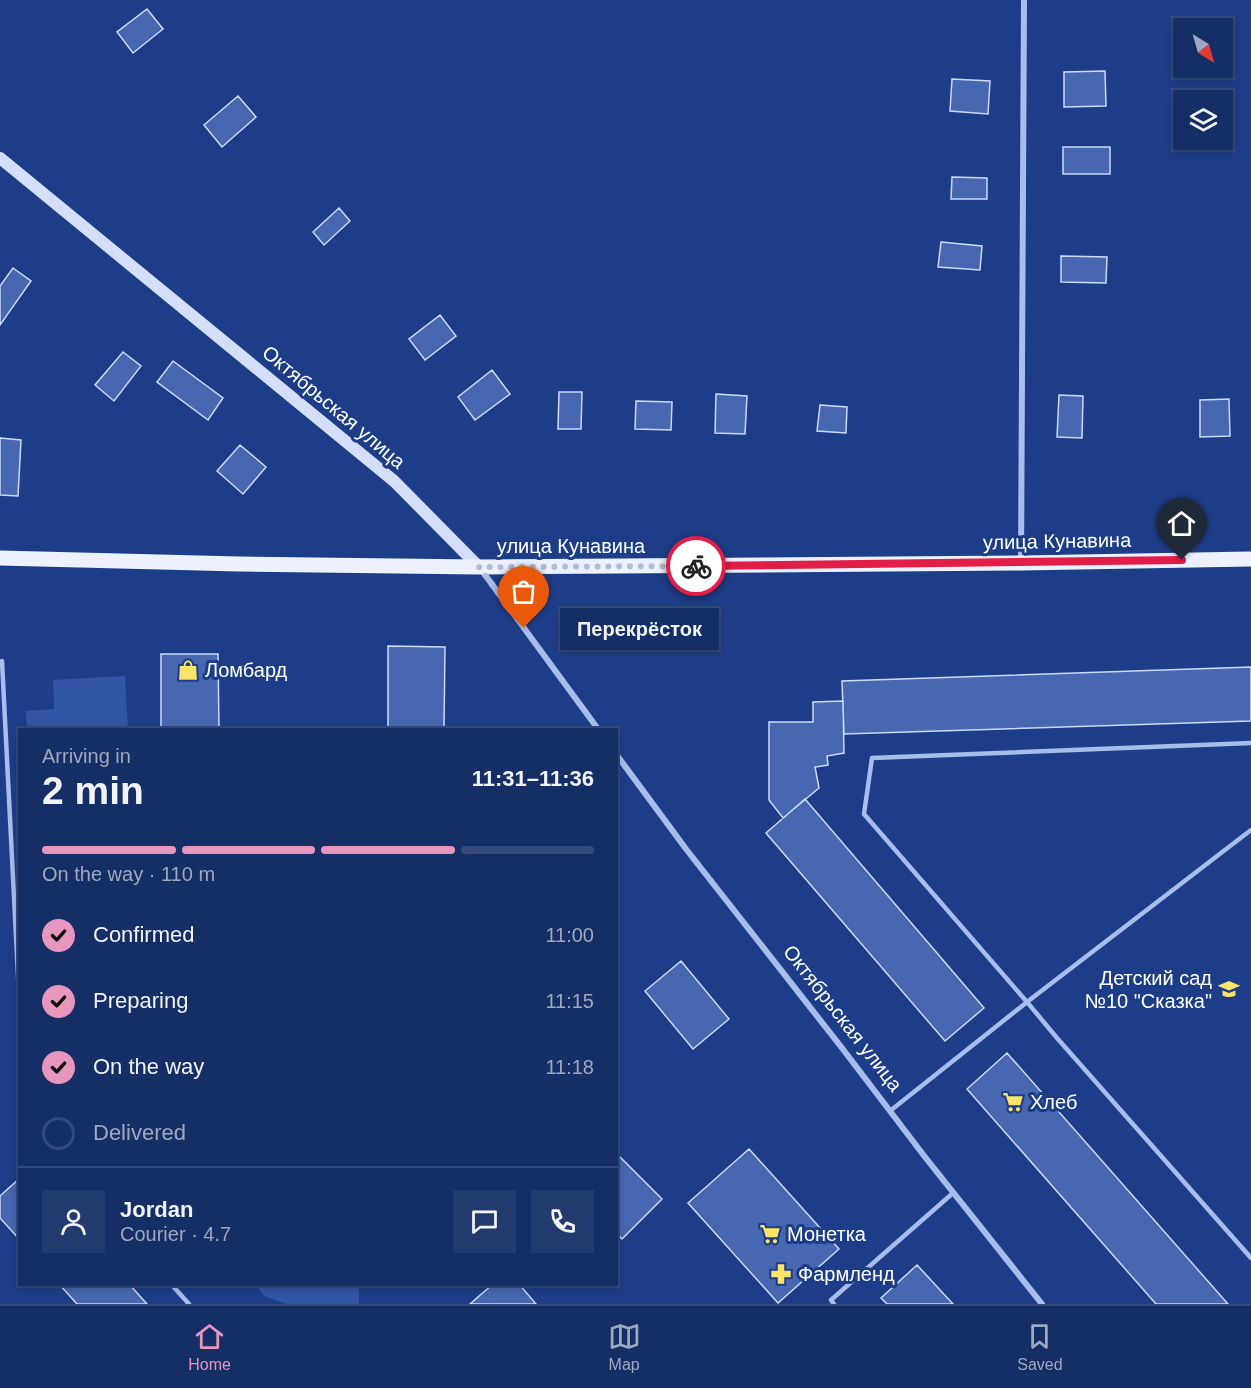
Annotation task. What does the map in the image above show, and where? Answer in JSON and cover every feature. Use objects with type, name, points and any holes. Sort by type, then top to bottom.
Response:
[{"type":"main road","name":"Октябрьская улица","points":[[0,158],[394,481],[479,567]]},
{"type":"main road","name":"улица Кунавина","points":[[0,558],[479,567],[1251,559]]},
{"type":"street","points":[[1021,563],[1024,0]]},
{"type":"street","name":"Октябрьская улица","points":[[479,567],[597,728]]},
{"type":"street","name":"Октябрьская улица","points":[[618,757],[686,849],[1042,1304]]},
{"type":"lane","points":[[2,661],[18,976]]},
{"type":"lane","points":[[1251,743],[872,759],[864,814],[1251,1258]]},
{"type":"lane","points":[[890,1111],[1027,1002],[1251,830]]},
{"type":"lane","points":[[834,1304],[831,1300],[953,1193]]},
{"type":"lane","points":[[173,1286],[189,1304]]},
{"type":"shaded area","points":[[125,676],[128,728],[27,728],[26,711],[54,709],[53,680]]},
{"type":"shaded area","points":[[256,1286],[359,1286],[359,1304],[286,1304],[264,1296]]},
{"type":"building","points":[[147,9],[163,29],[133,53],[117,32]]},
{"type":"building","points":[[1105,71],[1106,106],[1064,107],[1064,72]]},
{"type":"building","points":[[952,79],[990,81],[988,114],[950,111]]},
{"type":"building","points":[[238,96],[256,117],[222,147],[204,125]]},
{"type":"building","points":[[1063,147],[1110,147],[1110,174],[1063,174]]},
{"type":"building","points":[[952,177],[987,178],[987,199],[951,199]]},
{"type":"building","points":[[339,208],[350,221],[324,245],[313,232]]},
{"type":"building","points":[[941,242],[982,246],[980,270],[938,267]]},
{"type":"building","points":[[1061,256],[1107,257],[1106,283],[1061,282]]},
{"type":"building","points":[[13,268],[31,281],[0,325],[0,286]]},
{"type":"building","points":[[440,315],[456,336],[425,360],[409,339]]},
{"type":"building","points":[[123,352],[141,366],[114,401],[95,385]]},
{"type":"building","points":[[173,361],[223,398],[208,420],[157,382]]},
{"type":"building","points":[[492,370],[510,394],[475,420],[458,397]]},
{"type":"building","points":[[559,392],[582,392],[581,429],[558,429]]},
{"type":"building","points":[[716,394],[747,396],[745,434],[715,433]]},
{"type":"building","points":[[1059,395],[1083,396],[1082,438],[1057,437]]},
{"type":"building","points":[[1229,399],[1230,436],[1200,437],[1200,400]]},
{"type":"building","points":[[636,401],[672,402],[671,430],[635,429]]},
{"type":"building","points":[[820,405],[847,407],[846,433],[817,431]]},
{"type":"building","points":[[0,438],[21,440],[18,496],[0,495]]},
{"type":"building","points":[[240,445],[266,467],[243,494],[217,471]]},
{"type":"building","points":[[388,646],[445,647],[444,728],[388,728]]},
{"type":"building","points":[[161,654],[218,654],[219,728],[161,728]]},
{"type":"building","points":[[1251,667],[1251,721],[844,734],[842,681]]},
{"type":"building","points":[[843,701],[844,753],[827,756],[828,765],[815,767],[819,788],[783,818],[769,800],[769,722],[813,722],[813,702]]},
{"type":"building","points":[[805,799],[984,1008],[945,1041],[766,833]]},
{"type":"building","points":[[681,961],[729,1019],[693,1049],[645,991]]},
{"type":"building","points":[[1007,1053],[1228,1304],[1156,1304],[967,1089]]},
{"type":"building","points":[[749,1149],[839,1249],[778,1303],[688,1203]]},
{"type":"building","points":[[618,1155],[662,1199],[622,1239],[618,1235]]},
{"type":"building","points":[[18,1180],[18,1238],[0,1218],[0,1196]]},
{"type":"building","points":[[917,1265],[953,1304],[887,1304],[881,1298]]},
{"type":"building","points":[[61,1286],[131,1286],[147,1304],[77,1304]]},
{"type":"building","points":[[491,1286],[521,1286],[536,1304],[470,1304]]},
{"type":"way so far","points":[[524,628],[479,567],[696,566]]},
{"type":"place","name":"Перекрёсток","points":[[524,628]]},
{"type":"place","name":"Ломбард","points":[[188,670]]},
{"type":"place","name":"Детский сад №10 \"Сказка\"","points":[[1229,989]]},
{"type":"place","name":"Хлеб","points":[[1013,1102]]},
{"type":"place","name":"Монетка","points":[[770,1234]]},
{"type":"place","name":"Фармленд","points":[[781,1274]]},
{"type":"route","points":[[696,566],[1182,560]]}]
